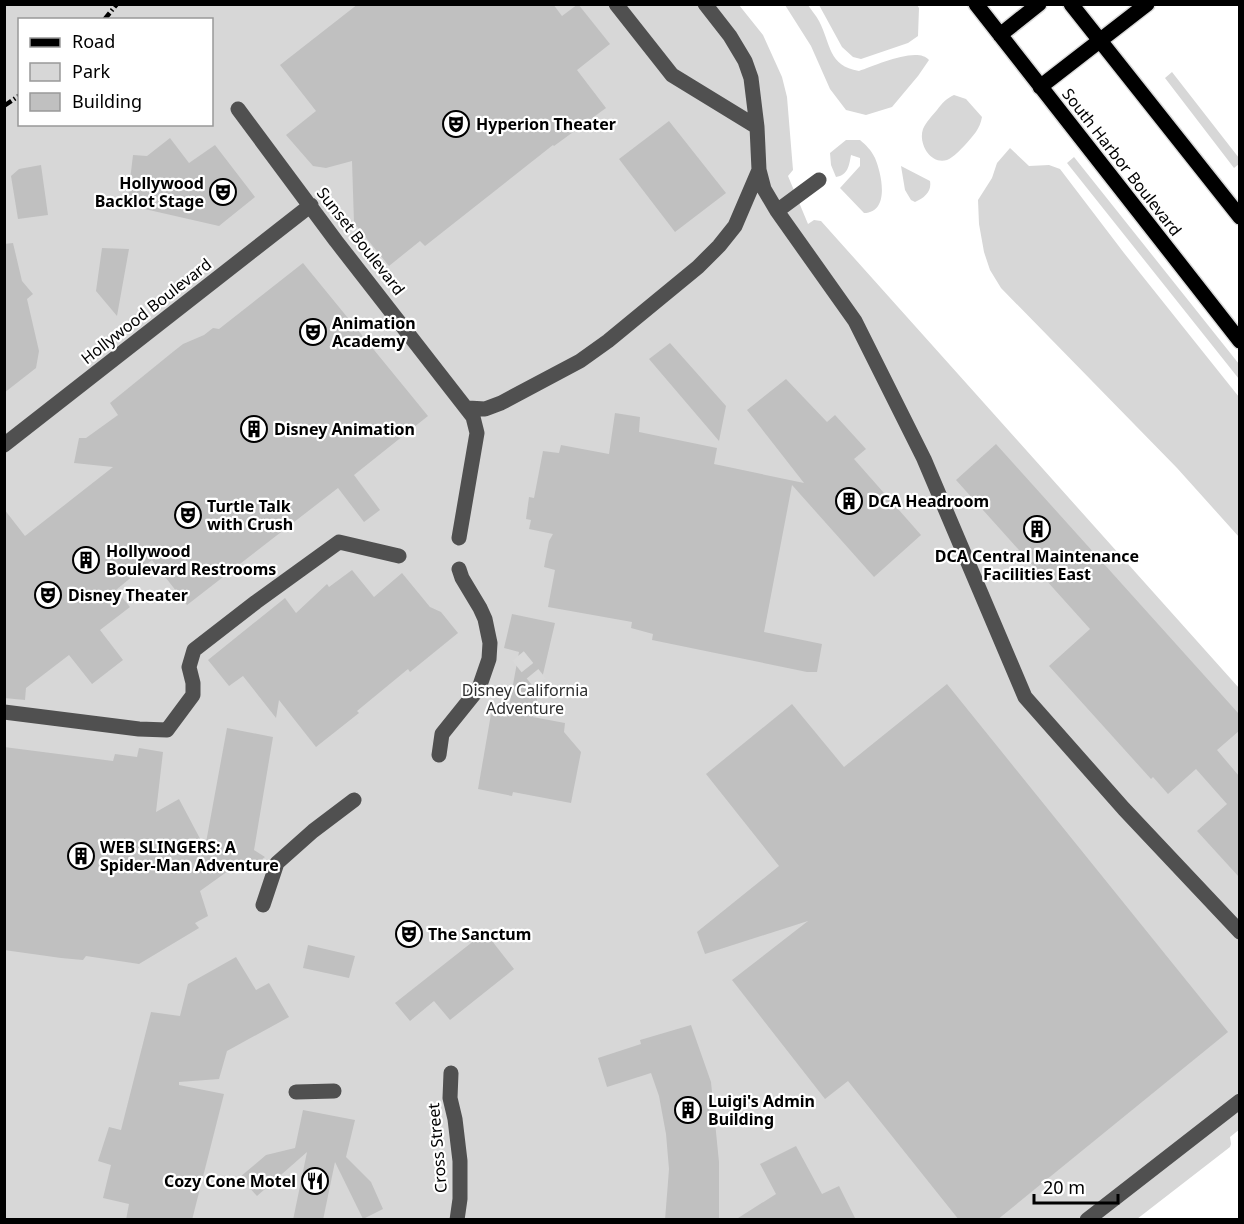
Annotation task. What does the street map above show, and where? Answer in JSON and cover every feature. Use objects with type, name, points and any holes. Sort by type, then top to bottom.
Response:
[{"type":"main road","name":"South Harbor Boulevard","points":[[976,4],[1239,341]]},
{"type":"main road","points":[[1000,35],[1039,4]]},
{"type":"main road","points":[[1071,4],[1239,217]]},
{"type":"main road","points":[[1040,87],[1147,4]]},
{"type":"street","points":[[616,4],[672,75],[757,127]]},
{"type":"street","points":[[705,4],[730,36],[745,61],[751,78],[759,170],[764,189],[855,321],[924,459],[1025,697],[1124,809],[1239,932]]},
{"type":"street","name":"Sunset Boulevard","points":[[238,109],[336,241],[468,408]]},
{"type":"street","points":[[468,408],[492,407],[586,365],[608,341],[698,267],[719,246],[735,226],[759,170]]},
{"type":"street","points":[[777,211],[819,180]]},
{"type":"street","name":"Hollywood Boulevard","points":[[4,445],[311,206]]},
{"type":"street","points":[[459,538],[477,433],[468,408]]},
{"type":"street","points":[[4,712],[139,729],[167,730],[193,695],[194,683],[189,667],[194,650],[256,602],[339,542],[399,556]]},
{"type":"street","points":[[439,755],[442,734],[479,688],[489,659],[490,643],[485,619],[459,569]]},
{"type":"street","points":[[263,905],[278,863],[313,831],[354,800]]},
{"type":"street","name":"Cross Street","points":[[451,1073],[450,1098],[460,1161],[460,1199],[457,1220]]},
{"type":"street","points":[[296,1092],[334,1090]]},
{"type":"street","points":[[1087,1220],[1239,1101]]},
{"type":"green space","name":"Disney California Adventure","points":[[5,5],[739,5],[763,35],[782,77],[787,97],[793,170],[788,176],[808,224],[814,220],[821,221],[1239,688],[1240,1129],[1230,1137],[1230,1147],[1137,1219],[5,1220]]},
{"type":"green space","points":[[785,5],[808,5],[819,21],[832,53],[841,64],[849,68],[859,71],[915,55],[929,60],[892,107],[866,115],[846,110],[830,89],[811,46]]},
{"type":"green space","points":[[819,5],[917,5],[919,8],[918,36],[908,43],[861,59],[853,57],[842,47]]},
{"type":"green space","points":[[1172,72],[1239,158],[1239,164],[1234,168],[1165,78]]},
{"type":"green space","points":[[954,95],[966,99],[982,117],[978,129],[965,145],[952,157],[941,161],[927,152],[922,140],[923,129],[943,103]]},
{"type":"green space","points":[[846,140],[860,140],[875,158],[882,192],[878,206],[872,211],[864,213],[840,188],[860,166],[860,158],[851,155],[845,172],[836,177],[831,165],[830,153]]},
{"type":"green space","points":[[1010,148],[1029,166],[1049,165],[1060,169],[1239,397],[1239,537],[1177,468],[1001,288],[990,270],[979,224],[978,200],[992,178],[997,163]]},
{"type":"green space","points":[[1074,157],[1239,364],[1239,379],[1067,163]]},
{"type":"green space","points":[[901,166],[930,181],[927,194],[915,202],[905,190]]},
{"type":"building","name":"Hyperion Theater","points":[[358,4],[553,4],[562,16],[578,4],[610,44],[577,70],[606,108],[553,145],[425,246],[420,241],[389,266],[354,223],[352,161],[326,168],[313,166],[286,135],[316,111],[280,65]]},
{"type":"building","points":[[669,121],[726,193],[675,232],[619,159]]},
{"type":"building","points":[[170,138],[189,163],[215,145],[255,197],[219,226],[127,205],[133,155],[147,156]]},
{"type":"building","points":[[41,165],[48,215],[18,219],[11,176],[19,169]]},
{"type":"building","points":[[13,243],[22,281],[33,294],[27,299],[39,351],[36,368],[4,393],[4,244]]},
{"type":"building","points":[[102,248],[129,249],[117,316],[96,291]]},
{"type":"building","name":"Disney Animation","points":[[303,263],[428,416],[354,475],[380,510],[364,522],[338,488],[187,605],[152,560],[116,590],[130,607],[100,630],[123,660],[92,684],[69,655],[26,688],[25,700],[4,698],[4,509],[25,536],[113,467],[74,463],[79,438],[86,438],[118,415],[110,403],[183,344],[204,335],[213,328],[219,329]]},
{"type":"building","points":[[670,343],[726,406],[719,441],[649,359]]},
{"type":"building","points":[[786,379],[827,422],[835,415],[866,449],[854,459],[921,535],[874,577],[792,485],[764,632],[822,644],[817,672],[807,672],[652,640],[653,634],[631,628],[632,622],[548,607],[555,570],[544,567],[549,541],[553,534],[529,529],[531,520],[526,519],[529,497],[534,498],[543,451],[559,453],[561,445],[609,454],[615,413],[640,417],[639,432],[717,448],[714,464],[804,483],[747,410]]},
{"type":"building","points":[[996,444],[1239,714],[1239,731],[1217,750],[1239,776],[1239,877],[1197,831],[1227,804],[1196,769],[1168,794],[1153,777],[1151,779],[1049,666],[1090,629],[956,480]]},
{"type":"building","points":[[352,570],[374,597],[402,573],[430,607],[441,612],[458,633],[410,672],[408,669],[357,711],[359,713],[316,747],[279,700],[276,718],[243,676],[229,686],[208,660],[285,598],[296,613],[327,584],[329,587]]},
{"type":"building","points":[[512,614],[555,623],[533,717],[565,723],[564,732],[581,752],[571,803],[513,792],[512,796],[478,789],[491,714],[507,717],[519,652],[504,648]]},
{"type":"building","points":[[947,684],[1228,1032],[997,1220],[959,1220],[848,1081],[825,1099],[732,980],[808,921],[705,954],[697,932],[779,866],[706,774],[792,704],[844,767]]},
{"type":"building","name":"WEB SLINGERS: A Spider-Man Adventure","points":[[227,728],[273,737],[254,850],[265,857],[245,872],[228,871],[200,891],[208,916],[195,923],[199,928],[139,964],[86,956],[83,960],[4,950],[4,747],[113,761],[115,754],[137,757],[139,748],[163,752],[156,812],[179,799],[205,848]]},
{"type":"building","points":[[485,932],[514,969],[450,1020],[434,1001],[410,1021],[395,1003]]},
{"type":"building","points":[[308,945],[355,956],[349,978],[303,968]]},
{"type":"building","points":[[236,957],[256,990],[269,983],[289,1017],[227,1051],[219,1079],[179,1082],[179,1085],[224,1094],[192,1220],[126,1220],[129,1204],[103,1198],[111,1165],[98,1161],[109,1127],[121,1130],[151,1012],[180,1016],[188,984]]},
{"type":"building","name":"Luigi's Admin Building","points":[[691,1025],[711,1082],[719,1162],[719,1220],[665,1220],[669,1169],[666,1134],[659,1096],[651,1073],[607,1087],[598,1058],[641,1044],[640,1040]]},
{"type":"building","points":[[303,1110],[355,1120],[346,1157],[371,1182],[383,1209],[363,1219],[335,1162],[323,1220],[293,1220],[307,1152],[257,1196],[240,1177],[266,1155],[295,1148]]},
{"type":"building","points":[[796,1146],[822,1194],[839,1186],[856,1220],[735,1220],[776,1194],[760,1164]]},
{"type":"tunnel","points":[[518,656],[540,683]]},
{"type":"railway","points":[[106,18],[117,4]]},
{"type":"railway","points":[[4,106],[18,96]]},
{"type":"place","name":"Hyperion Theater","points":[[456,124]]},
{"type":"place","name":"Hollywood Backlot Stage","points":[[223,192]]},
{"type":"place","name":"Animation Academy","points":[[313,332]]},
{"type":"place","name":"Disney Animation","points":[[254,429]]},
{"type":"place","name":"DCA Headroom","points":[[849,501]]},
{"type":"place","name":"Turtle Talk with Crush","points":[[188,515]]},
{"type":"place","name":"DCA Central Maintenance Facilities East","points":[[1037,529]]},
{"type":"place","name":"Hollywood Boulevard Restrooms","points":[[86,560]]},
{"type":"place","name":"Disney Theater","points":[[48,595]]},
{"type":"place","name":"WEB SLINGERS: A Spider-Man Adventure","points":[[81,856]]},
{"type":"place","name":"The Sanctum","points":[[409,934]]},
{"type":"place","name":"Luigi's Admin Building","points":[[688,1110]]},
{"type":"place","name":"Cozy Cone Motel","points":[[315,1181]]}]
